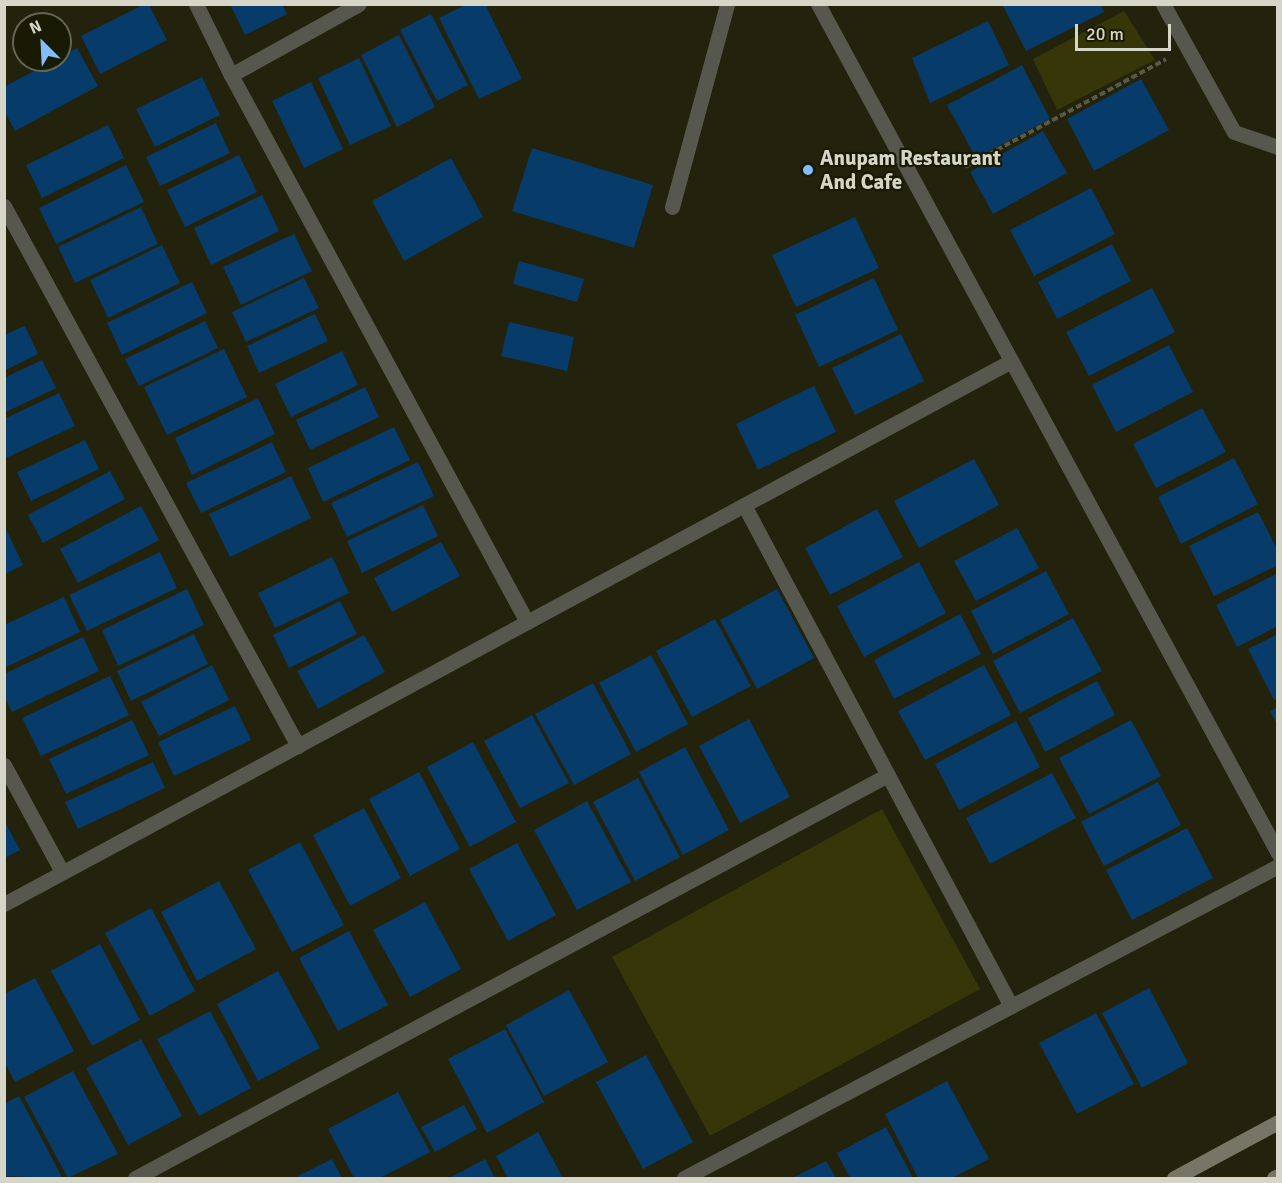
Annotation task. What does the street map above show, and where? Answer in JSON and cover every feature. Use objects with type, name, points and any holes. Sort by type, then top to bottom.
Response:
[{"type":"main road","points":[[1174,1179],[1278,1122]]},
{"type":"street","points":[[196,4],[231,75],[527,622]]},
{"type":"street","points":[[231,75],[359,4]]},
{"type":"street","points":[[672,207],[727,4]]},
{"type":"street","points":[[818,4],[1278,853]]},
{"type":"street","points":[[1163,4],[1233,132],[1278,147]]},
{"type":"street","points":[[4,206],[298,746]]},
{"type":"street","points":[[4,904],[1011,361]]},
{"type":"street","points":[[744,505],[1011,1006]]},
{"type":"street","points":[[4,765],[63,872]]},
{"type":"street","points":[[135,1179],[888,775]]},
{"type":"street","points":[[684,1179],[1278,866]]},
{"type":"path","points":[[965,167],[1187,47]]},
{"type":"shaded area","points":[[1124,11],[1155,60],[1057,110],[1033,59]]},
{"type":"shaded area","points":[[882,809],[980,989],[710,1136],[612,957]]},
{"type":"building","points":[[230,4],[282,4],[287,14],[245,35]]},
{"type":"building","points":[[467,4],[485,4],[522,79],[479,99],[439,18]]},
{"type":"building","points":[[1002,4],[1100,4],[1104,12],[1026,51]]},
{"type":"building","points":[[143,5],[149,5],[167,40],[100,74],[81,36]]},
{"type":"building","points":[[431,14],[468,85],[437,101],[400,30]]},
{"type":"building","points":[[988,21],[1009,65],[930,103],[912,58]]},
{"type":"building","points":[[399,35],[435,107],[397,127],[361,55]]},
{"type":"building","points":[[77,48],[98,86],[15,131],[4,111],[4,87],[32,72],[72,72],[72,51]]},
{"type":"building","points":[[359,58],[391,126],[350,145],[318,78]]},
{"type":"building","points":[[1022,65],[1050,119],[976,158],[947,105]]},
{"type":"building","points":[[202,77],[220,115],[155,147],[136,109]]},
{"type":"building","points":[[1141,79],[1169,130],[1094,171],[1067,119]]},
{"type":"building","points":[[311,82],[343,149],[304,168],[272,101]]},
{"type":"building","points":[[216,123],[230,153],[160,186],[146,157]]},
{"type":"building","points":[[108,125],[124,158],[42,198],[26,165]]},
{"type":"building","points":[[1043,131],[1067,173],[993,214],[970,172]]},
{"type":"building","points":[[532,148],[653,185],[634,248],[512,211]]},
{"type":"building","points":[[239,155],[257,192],[185,227],[167,190]]},
{"type":"building","points":[[451,158],[483,217],[404,261],[372,201]]},
{"type":"building","points":[[126,165],[144,202],[56,244],[39,208]]},
{"type":"building","points":[[1091,188],[1115,234],[1034,276],[1010,230]]},
{"type":"building","points":[[262,195],[279,231],[211,265],[194,228]]},
{"type":"building","points":[[141,207],[158,244],[75,283],[58,247]]},
{"type":"building","points":[[855,217],[879,268],[796,307],[772,255]]},
{"type":"building","points":[[294,234],[312,271],[241,305],[223,267]]},
{"type":"building","points":[[1112,244],[1131,281],[1057,319],[1038,282]]},
{"type":"building","points":[[162,245],[180,283],[108,318],[90,280]]},
{"type":"building","points":[[519,261],[584,279],[577,302],[513,284]]},
{"type":"building","points":[[304,278],[319,308],[246,342],[232,312]]},
{"type":"building","points":[[874,278],[898,330],[819,367],[795,315]]},
{"type":"building","points":[[192,282],[207,313],[122,355],[107,323]]},
{"type":"building","points":[[1152,288],[1175,332],[1089,376],[1066,332]]},
{"type":"building","points":[[315,314],[328,341],[259,373],[247,346]]},
{"type":"building","points":[[205,321],[218,348],[139,386],[125,359]]},
{"type":"building","points":[[509,322],[574,337],[567,371],[501,356]]},
{"type":"building","points":[[25,326],[38,354],[4,371],[4,335]]},
{"type":"building","points":[[901,334],[924,381],[855,415],[832,368]]},
{"type":"building","points":[[1169,345],[1193,392],[1116,432],[1092,385]]},
{"type":"building","points":[[224,349],[247,397],[167,435],[144,387]]},
{"type":"building","points":[[342,351],[358,385],[291,417],[275,384]]},
{"type":"building","points":[[42,360],[56,388],[4,413],[4,378]]},
{"type":"building","points":[[814,386],[836,432],[758,470],[736,424]]},
{"type":"building","points":[[365,387],[379,417],[310,450],[296,420]]},
{"type":"building","points":[[59,393],[75,426],[4,459],[4,419]]},
{"type":"building","points":[[258,398],[275,434],[192,475],[175,438]]},
{"type":"building","points":[[1202,408],[1226,452],[1156,488],[1133,444]]},
{"type":"building","points":[[394,427],[410,460],[323,502],[308,468]]},
{"type":"building","points":[[85,440],[99,469],[31,501],[17,472]]},
{"type":"building","points":[[272,442],[286,472],[201,513],[186,483]]},
{"type":"building","points":[[1234,458],[1258,504],[1181,544],[1158,497]]},
{"type":"building","points":[[974,459],[999,505],[919,548],[894,501]]},
{"type":"building","points":[[418,462],[434,496],[347,537],[331,503]]},
{"type":"building","points":[[110,471],[125,499],[43,543],[28,515]]},
{"type":"building","points":[[291,476],[311,518],[230,557],[209,514]]},
{"type":"building","points":[[423,505],[438,536],[362,573],[347,541]]},
{"type":"building","points":[[141,506],[159,540],[78,583],[60,549]]},
{"type":"building","points":[[877,509],[903,557],[830,595],[805,548]]},
{"type":"building","points":[[1258,512],[1278,551],[1278,565],[1214,596],[1189,546]]},
{"type":"building","points":[[5,527],[23,565],[5,574]]},
{"type":"building","points":[[1017,528],[1039,568],[976,601],[954,561]]},
{"type":"building","points":[[441,542],[460,576],[392,612],[374,578]]},
{"type":"building","points":[[160,552],[177,588],[87,631],[69,595]]},
{"type":"building","points":[[332,557],[349,593],[275,628],[258,593]]},
{"type":"building","points":[[919,562],[946,613],[864,657],[837,606]]},
{"type":"building","points":[[1046,571],[1069,614],[993,654],[971,611]]},
{"type":"building","points":[[1278,573],[1278,626],[1237,647],[1216,605]]},
{"type":"building","points":[[187,589],[204,625],[118,666],[102,630]]},
{"type":"building","points":[[777,589],[814,658],[757,689],[720,620]]},
{"type":"building","points":[[64,597],[80,632],[4,668],[4,625]]},
{"type":"building","points":[[340,601],[357,634],[289,668],[273,635]]},
{"type":"building","points":[[960,614],[981,654],[894,699],[874,660]]},
{"type":"building","points":[[1073,618],[1102,671],[1020,713],[993,661]]},
{"type":"building","points":[[715,619],[751,686],[692,717],[656,651]]},
{"type":"building","points":[[194,634],[208,664],[131,701],[117,671]]},
{"type":"building","points":[[1278,634],[1278,698],[1274,700],[1248,649]]},
{"type":"building","points":[[364,635],[385,672],[318,709],[297,671]]},
{"type":"building","points":[[83,637],[99,671],[12,712],[4,696],[4,674]]},
{"type":"building","points":[[651,655],[688,724],[636,752],[599,683]]},
{"type":"building","points":[[212,665],[229,700],[159,736],[141,702]]},
{"type":"building","points":[[984,665],[1011,715],[925,760],[898,711]]},
{"type":"building","points":[[110,676],[129,715],[41,756],[22,718]]},
{"type":"building","points":[[1097,681],[1115,715],[1045,752],[1028,718]]},
{"type":"building","points":[[593,683],[631,754],[574,785],[535,714]]},
{"type":"building","points":[[235,706],[251,740],[174,776],[158,742]]},
{"type":"building","points":[[1278,707],[1278,726],[1270,711]]},
{"type":"building","points":[[532,715],[569,783],[520,808],[484,741]]},
{"type":"building","points":[[749,719],[790,797],[740,823],[699,746]]},
{"type":"building","points":[[132,720],[149,755],[66,794],[49,759]]},
{"type":"building","points":[[1131,720],[1161,776],[1089,814],[1059,758]]},
{"type":"building","points":[[1016,721],[1040,767],[959,810],[935,764]]},
{"type":"building","points":[[473,742],[516,822],[470,847],[427,767]]},
{"type":"building","points":[[685,747],[729,830],[683,855],[639,772]]},
{"type":"building","points":[[153,762],[165,788],[78,829],[65,802]]},
{"type":"building","points":[[419,772],[460,849],[410,876],[369,799]]},
{"type":"building","points":[[1052,773],[1076,818],[990,864],[966,818]]},
{"type":"building","points":[[638,778],[680,857],[635,881],[593,802]]},
{"type":"building","points":[[1158,782],[1181,825],[1104,866],[1081,822]]},
{"type":"building","points":[[587,801],[631,882],[577,910],[534,830]]},
{"type":"building","points":[[364,808],[401,878],[350,906],[313,835]]},
{"type":"building","points":[[4,820],[20,850],[4,858]]},
{"type":"building","points":[[1187,828],[1213,878],[1132,920],[1106,870]]},
{"type":"building","points":[[300,842],[344,925],[292,952],[248,870]]},
{"type":"building","points":[[517,843],[556,915],[508,941],[469,869]]},
{"type":"building","points":[[219,881],[256,949],[197,981],[161,912]]},
{"type":"building","points":[[425,902],[461,969],[410,997],[373,930]]},
{"type":"building","points":[[151,908],[195,991],[150,1016],[105,933]]},
{"type":"building","points":[[349,931],[388,1005],[338,1031],[299,958]]},
{"type":"building","points":[[100,944],[140,1020],[92,1046],[51,971]]},
{"type":"building","points":[[278,971],[320,1048],[258,1081],[217,1004]]},
{"type":"building","points":[[35,978],[74,1051],[15,1082],[4,1062],[4,994]]},
{"type":"building","points":[[1149,988],[1188,1063],[1142,1088],[1102,1013]]},
{"type":"building","points":[[569,990],[608,1062],[544,1096],[506,1025]]},
{"type":"building","points":[[210,1011],[251,1088],[199,1116],[157,1039]]},
{"type":"building","points":[[1096,1013],[1134,1084],[1077,1114],[1039,1043]]},
{"type":"building","points":[[505,1029],[544,1102],[487,1133],[448,1059]]},
{"type":"building","points":[[141,1039],[182,1116],[128,1145],[86,1068]]},
{"type":"building","points":[[646,1055],[693,1142],[643,1169],[596,1082]]},
{"type":"building","points":[[73,1071],[118,1154],[68,1178],[24,1097]]},
{"type":"building","points":[[947,1081],[989,1159],[952,1178],[918,1178],[885,1114]]},
{"type":"building","points":[[398,1092],[430,1152],[380,1178],[354,1178],[328,1129]]},
{"type":"building","points":[[19,1096],[62,1177],[4,1176],[4,1104]]},
{"type":"building","points":[[464,1105],[477,1129],[435,1152],[421,1127]]},
{"type":"building","points":[[886,1127],[913,1178],[850,1178],[837,1153]]},
{"type":"building","points":[[538,1132],[563,1178],[508,1178],[496,1156]]},
{"type":"building","points":[[332,1159],[342,1178],[294,1178]]},
{"type":"building","points":[[485,1159],[495,1178],[449,1178]]},
{"type":"building","points":[[826,1161],[836,1178],[792,1178]]},
{"type":"place","name":"Anupam Restaurant And Cafe","points":[[808,170]]}]
